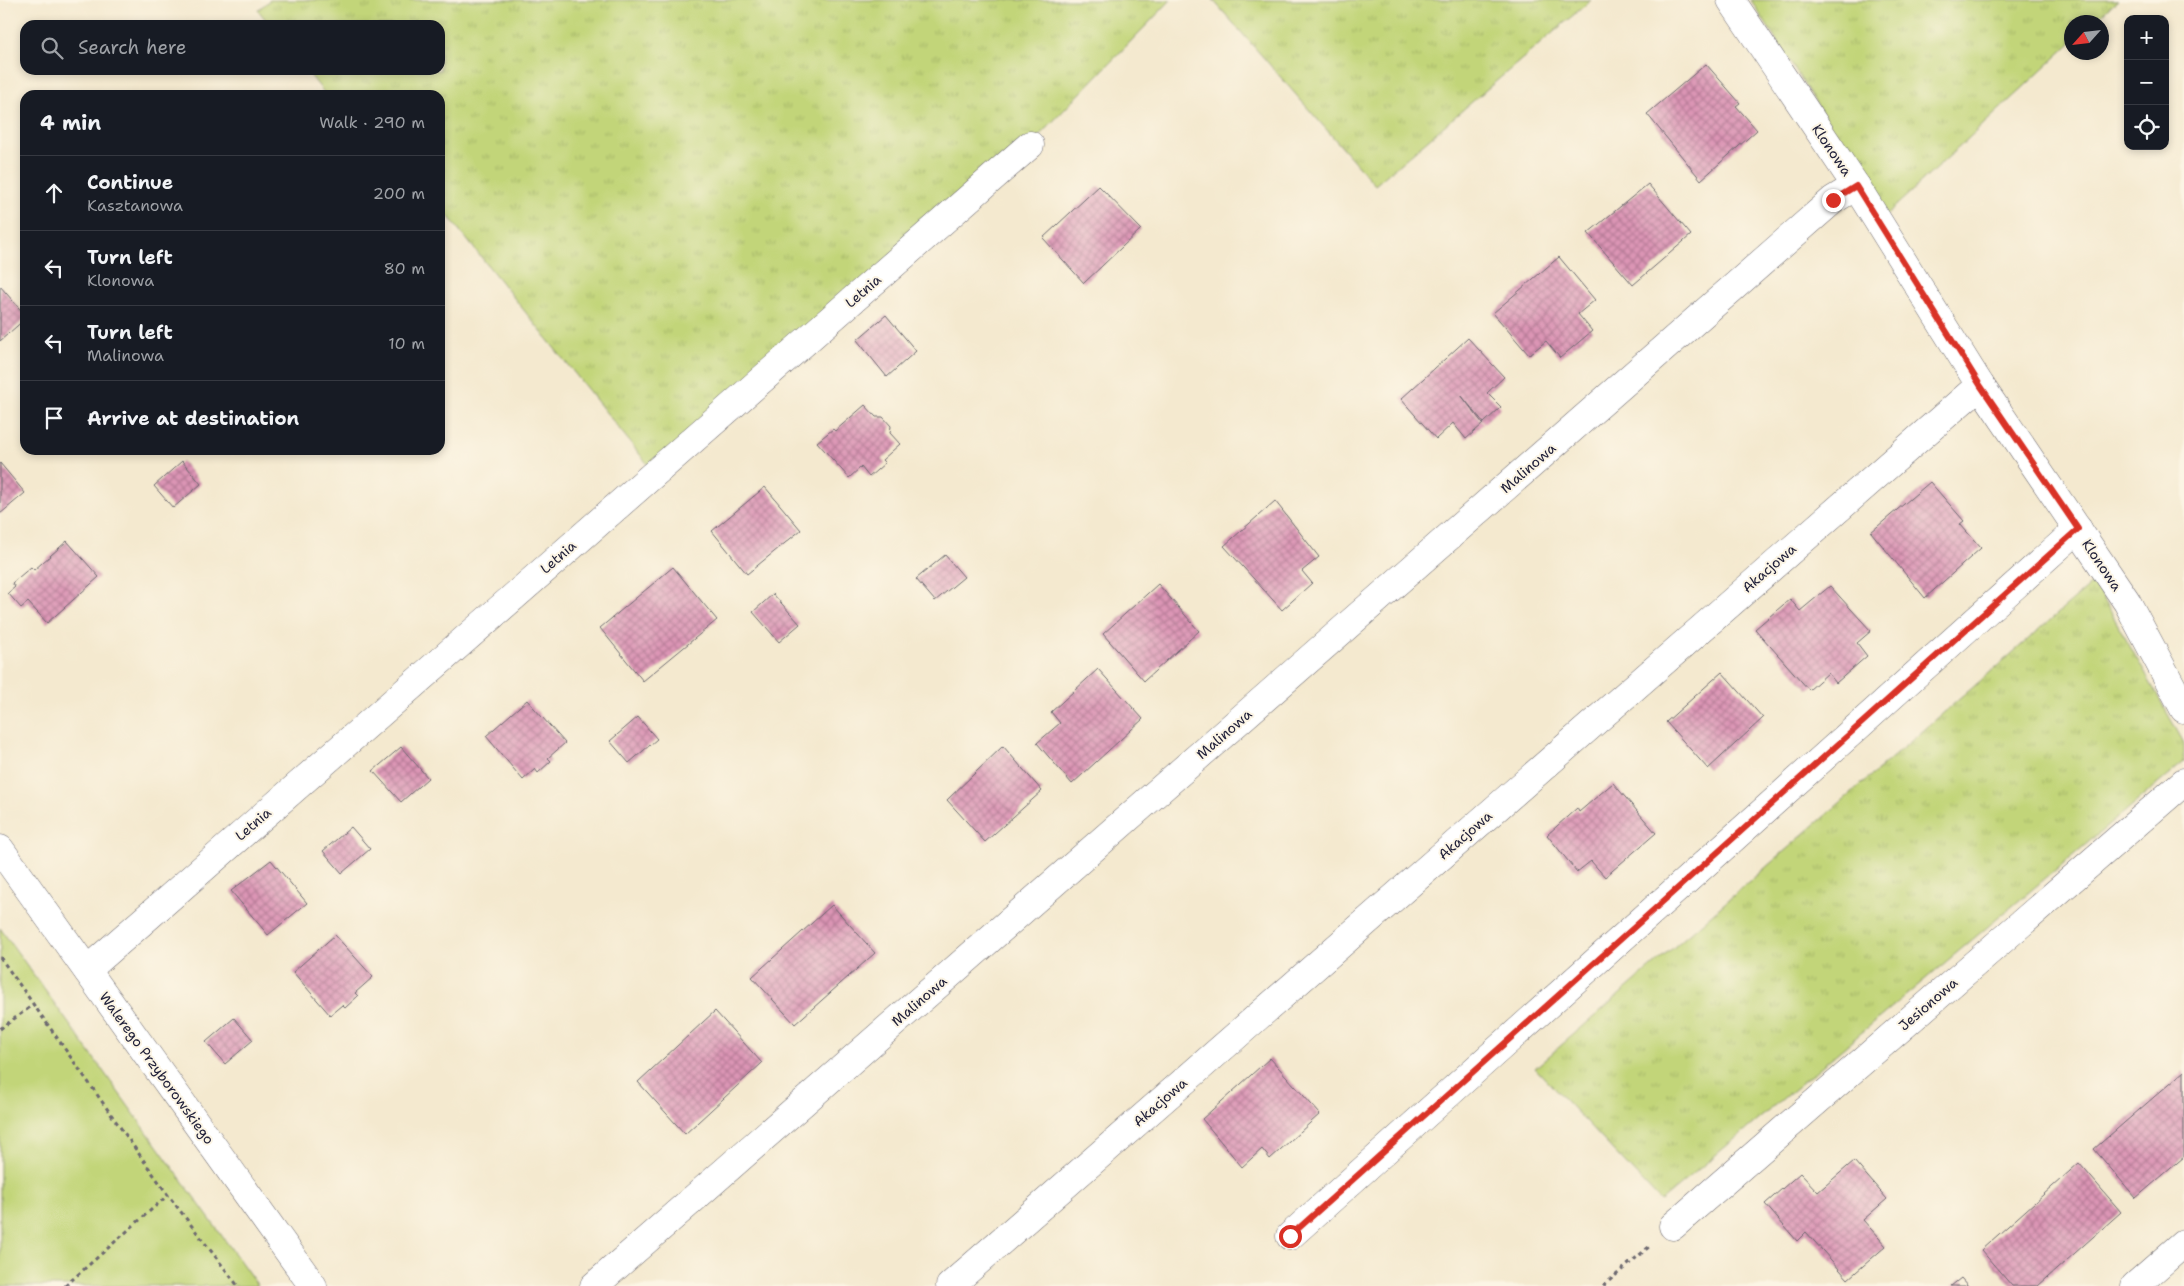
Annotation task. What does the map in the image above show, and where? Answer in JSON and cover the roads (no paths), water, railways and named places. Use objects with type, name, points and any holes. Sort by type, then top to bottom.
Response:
[{"type":"street","name":"Klonowa","points":[[1731,0],[1856,186],[1980,385],[2127,602],[2184,708]]},
{"type":"street","name":"Letnia","points":[[87,970],[1030,145]]},
{"type":"street","name":"Malinowa","points":[[594,1286],[1833,200],[1856,186]]},
{"type":"street","name":"Akacjowa","points":[[950,1286],[1980,385]]},
{"type":"street","points":[[1290,1236],[2078,529]]},
{"type":"street","name":"Jesionowa","points":[[1673,1226],[2184,782]]},
{"type":"street","name":"Walerego Przyborowskiego","points":[[0,849],[313,1286]]},
{"type":"street","points":[[2136,1286],[2184,1243]]}]
